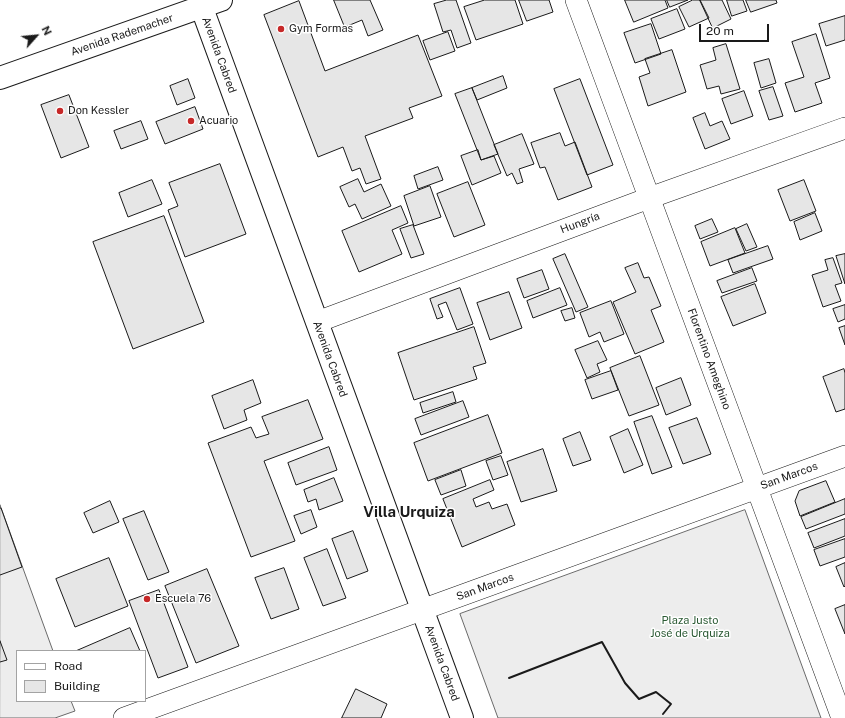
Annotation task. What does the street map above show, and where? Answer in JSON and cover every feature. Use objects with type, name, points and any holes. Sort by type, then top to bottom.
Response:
[{"type":"main road","name":"Avenida Rademacher","points":[[0,78],[207,2]]},
{"type":"main road","name":"Avenida Cabred","points":[[207,2],[317,322],[462,718]]},
{"type":"street","name":"Florentino Ameghino","points":[[576,0],[648,198],[842,718]]},
{"type":"street","name":"Hungría","points":[[317,322],[648,198],[845,128]]},
{"type":"street","name":"San Marcos","points":[[124,718],[845,456]]},
{"type":"shaded area","points":[[0,505],[53,650],[16,650],[16,702],[71,702],[75,711],[55,718],[0,718]]},
{"type":"shaded area","name":"Plaza Justo José de Urquiza","points":[[745,510],[821,718],[498,718],[460,614]]},
{"type":"building","points":[[334,0],[370,0],[383,30],[368,36],[362,20],[345,27]]},
{"type":"building","points":[[447,0],[456,0],[471,43],[457,48],[451,30],[443,32],[434,4]]},
{"type":"building","points":[[485,0],[515,0],[523,24],[476,40],[464,7]]},
{"type":"building","points":[[519,0],[549,0],[553,12],[527,21]]},
{"type":"building","points":[[625,0],[665,0],[668,8],[634,22]]},
{"type":"building","points":[[667,0],[688,0],[670,7]]},
{"type":"building","points":[[693,0],[700,0],[709,18],[689,27],[679,7]]},
{"type":"building","points":[[700,0],[722,0],[731,19],[713,28]]},
{"type":"building","points":[[727,0],[743,0],[747,11],[732,16]]},
{"type":"building","points":[[746,0],[776,0],[777,3],[751,12]]},
{"type":"building","points":[[299,1],[325,71],[418,35],[442,96],[409,108],[413,118],[365,136],[381,179],[366,184],[360,168],[352,171],[343,147],[318,157],[264,15]]},
{"type":"building","points":[[677,9],[685,29],[659,39],[651,19]]},
{"type":"building","points":[[845,16],[845,40],[826,46],[819,24]]},
{"type":"building","points":[[651,24],[661,54],[635,63],[624,33]]},
{"type":"building","points":[[448,32],[455,51],[430,60],[423,41]]},
{"type":"building","points":[[816,34],[830,78],[815,83],[822,103],[795,112],[785,83],[804,77],[792,42]]},
{"type":"building","points":[[726,44],[740,89],[721,94],[719,86],[707,89],[700,65],[716,60],[713,48]]},
{"type":"building","points":[[672,50],[686,92],[648,106],[639,77],[650,73],[645,59]]},
{"type":"building","points":[[769,59],[776,83],[761,88],[754,63]]},
{"type":"building","points":[[503,76],[507,88],[477,100],[472,88]]},
{"type":"building","points":[[188,79],[195,98],[177,105],[170,86]]},
{"type":"building","points":[[580,79],[613,165],[587,175],[554,89]]},
{"type":"building","points":[[773,87],[783,116],[769,120],[759,91]]},
{"type":"building","points":[[472,88],[498,154],[481,160],[455,94]]},
{"type":"building","points":[[744,91],[753,116],[731,124],[722,99]]},
{"type":"building","points":[[69,95],[89,147],[61,158],[41,105]]},
{"type":"building","points":[[195,107],[203,129],[165,144],[156,122]]},
{"type":"building","points":[[705,113],[710,126],[722,121],[730,139],[705,149],[693,118]]},
{"type":"building","points":[[141,121],[148,139],[121,149],[114,131]]},
{"type":"building","points":[[560,133],[565,146],[575,142],[592,187],[558,200],[545,167],[540,168],[531,143]]},
{"type":"building","points":[[522,134],[534,164],[519,169],[523,182],[517,184],[512,173],[507,176],[494,145]]},
{"type":"building","points":[[478,150],[481,160],[494,156],[501,173],[472,185],[461,156]]},
{"type":"building","points":[[220,164],[246,234],[185,257],[168,210],[178,206],[169,183]]},
{"type":"building","points":[[438,167],[443,180],[418,189],[414,176]]},
{"type":"building","points":[[358,179],[364,192],[381,184],[391,206],[362,219],[355,204],[349,207],[340,187]]},
{"type":"building","points":[[152,180],[162,204],[128,217],[119,193]]},
{"type":"building","points":[[804,180],[816,211],[790,221],[778,190]]},
{"type":"building","points":[[468,182],[485,225],[454,237],[437,194]]},
{"type":"building","points":[[430,186],[441,217],[414,226],[404,196]]},
{"type":"building","points":[[401,206],[408,223],[392,230],[402,254],[359,272],[342,231]]},
{"type":"building","points":[[815,213],[822,231],[800,240],[794,222]]},
{"type":"building","points":[[164,216],[204,322],[133,349],[93,242]]},
{"type":"building","points":[[712,219],[718,232],[700,239],[695,226]]},
{"type":"building","points":[[747,224],[757,247],[746,251],[736,229]]},
{"type":"building","points":[[413,225],[424,254],[411,258],[400,229]]},
{"type":"building","points":[[735,228],[745,253],[710,266],[701,242]]},
{"type":"building","points":[[768,246],[773,259],[733,273],[728,260]]},
{"type":"building","points":[[565,254],[588,307],[576,312],[553,259]]},
{"type":"building","points":[[845,254],[845,284],[836,256]]},
{"type":"building","points":[[833,258],[842,283],[835,285],[841,301],[823,307],[812,275],[828,270],[825,260]]},
{"type":"building","points":[[638,263],[644,278],[649,277],[661,306],[651,310],[664,342],[635,354],[613,302],[636,292],[625,268]]},
{"type":"building","points":[[752,268],[757,281],[722,293],[717,281]]},
{"type":"building","points":[[542,270],[549,289],[524,298],[517,279]]},
{"type":"building","points":[[755,284],[766,313],[733,326],[721,297]]},
{"type":"building","points":[[460,288],[473,324],[457,330],[446,302],[438,305],[443,317],[437,319],[430,299]]},
{"type":"building","points":[[560,288],[567,305],[533,318],[527,301]]},
{"type":"building","points":[[509,292],[522,328],[490,340],[477,303]]},
{"type":"building","points":[[611,301],[624,334],[604,342],[600,332],[589,337],[580,313]]},
{"type":"building","points":[[845,305],[845,319],[838,322],[833,309]]},
{"type":"building","points":[[572,308],[575,318],[565,321],[561,311]]},
{"type":"building","points":[[845,326],[845,345],[839,328]]},
{"type":"building","points":[[474,327],[486,363],[473,367],[477,379],[414,400],[398,353]]},
{"type":"building","points":[[598,341],[607,360],[597,364],[600,372],[587,378],[575,350]]},
{"type":"building","points":[[640,356],[659,405],[629,416],[610,368]]},
{"type":"building","points":[[844,369],[845,409],[836,412],[823,377]]},
{"type":"building","points":[[611,371],[618,390],[592,399],[585,380]]},
{"type":"building","points":[[681,378],[691,405],[666,415],[656,388]]},
{"type":"building","points":[[253,380],[261,403],[244,410],[247,420],[224,429],[212,396]]},
{"type":"building","points":[[453,392],[456,402],[423,413],[420,403]]},
{"type":"building","points":[[308,400],[323,439],[264,461],[295,541],[251,557],[208,443],[251,427],[256,438],[269,434],[262,417]]},
{"type":"building","points":[[463,401],[469,417],[421,435],[415,419]]},
{"type":"building","points":[[488,415],[502,453],[428,481],[414,443]]},
{"type":"building","points":[[652,416],[672,467],[652,474],[634,422]]},
{"type":"building","points":[[697,418],[711,454],[683,464],[669,428]]},
{"type":"building","points":[[628,429],[643,465],[624,473],[610,437]]},
{"type":"building","points":[[580,432],[591,460],[573,466],[563,439]]},
{"type":"building","points":[[329,447],[337,470],[296,485],[288,463]]},
{"type":"building","points":[[543,449],[557,491],[521,502],[507,462]]},
{"type":"building","points":[[501,456],[508,475],[493,480],[486,461]]},
{"type":"building","points":[[461,470],[466,486],[441,495],[435,480]]},
{"type":"building","points":[[334,478],[343,501],[319,510],[316,499],[308,502],[304,490]]},
{"type":"building","points":[[490,480],[494,490],[473,499],[476,507],[489,502],[492,509],[507,504],[515,525],[462,547],[443,499]]},
{"type":"building","points":[[826,481],[835,502],[800,516],[795,501],[799,491]]},
{"type":"building","points":[[845,499],[845,514],[806,529],[801,517]]},
{"type":"building","points":[[110,501],[119,522],[93,533],[84,513]]},
{"type":"building","points":[[0,508],[22,567],[0,575]]},
{"type":"building","points":[[311,510],[317,527],[301,534],[294,516]]},
{"type":"building","points":[[144,511],[169,572],[148,580],[123,519]]},
{"type":"building","points":[[845,519],[845,536],[814,548],[808,533]]},
{"type":"building","points":[[353,531],[368,571],[347,579],[332,539]]},
{"type":"building","points":[[845,539],[845,557],[820,566],[814,550]]},
{"type":"building","points":[[327,549],[346,598],[323,606],[304,558]]},
{"type":"building","points":[[109,558],[128,606],[75,627],[56,579]]},
{"type":"building","points":[[845,563],[845,586],[844,587],[836,567]]},
{"type":"building","points":[[284,568],[299,609],[271,619],[255,578]]},
{"type":"building","points":[[207,569],[239,646],[196,663],[165,586]]},
{"type":"building","points":[[159,590],[188,667],[158,678],[129,601]]},
{"type":"building","points":[[845,605],[845,634],[835,609]]},
{"type":"building","points":[[130,628],[140,650],[78,650]]},
{"type":"building","points":[[0,641],[7,660],[0,662]]},
{"type":"building","points":[[356,689],[387,704],[381,718],[342,718]]},
{"type":"wall","points":[[509,678],[602,642],[625,683],[639,699],[656,692],[671,704],[663,714]]},
{"type":"place","name":"Gym Formas","points":[[281,29]]},
{"type":"place","name":"Don Kessler","points":[[60,111]]},
{"type":"place","name":"Acuario","points":[[191,121]]},
{"type":"place","name":"Escuela 76","points":[[147,599]]},
{"type":"district","name":"Villa Urquiza","points":[[409,512]]}]
